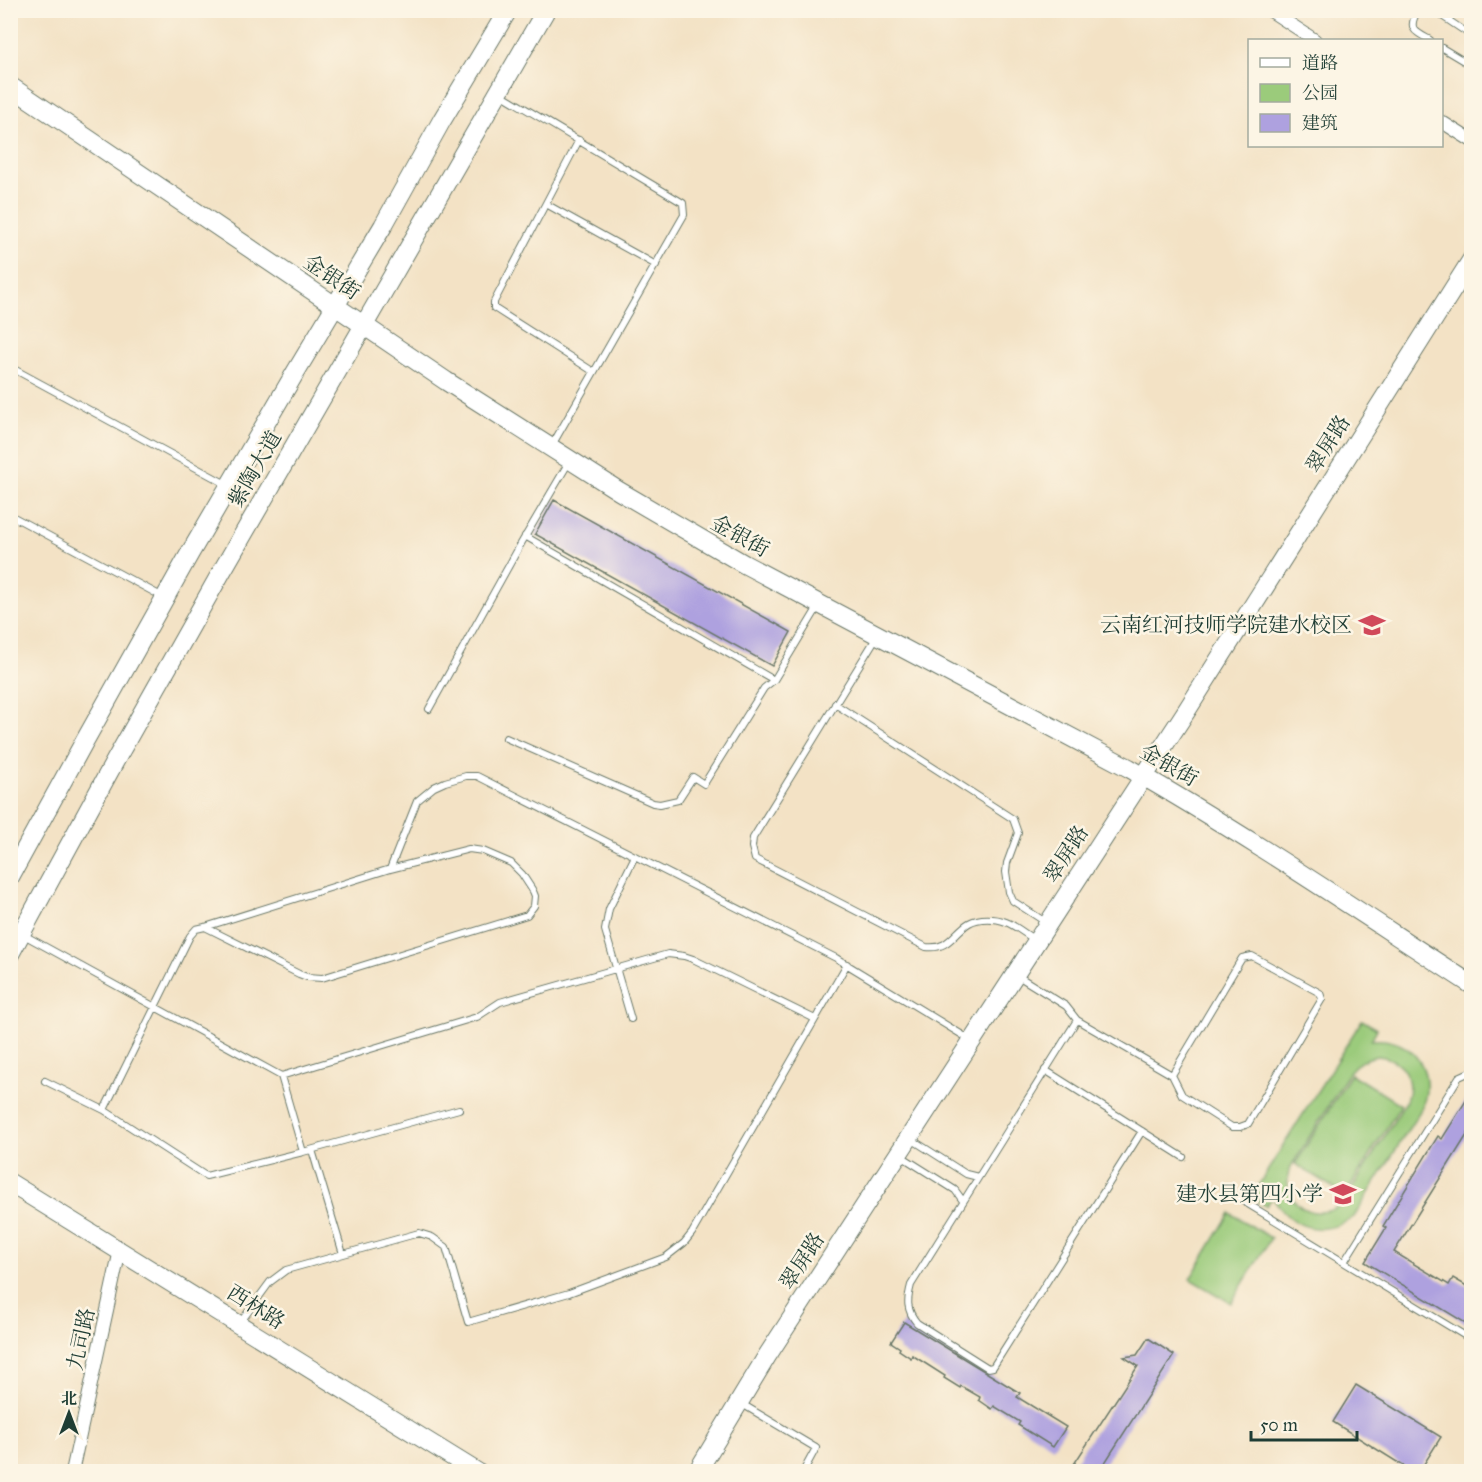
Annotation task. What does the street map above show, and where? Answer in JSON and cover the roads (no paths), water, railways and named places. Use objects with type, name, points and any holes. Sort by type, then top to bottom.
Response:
[{"type":"street","name":"紫陶大道","points":[[10,877],[165,598],[508,10]]},
{"type":"street","name":"紫陶大道","points":[[10,954],[132,731],[546,10]]},
{"type":"street","points":[[1269,10],[1313,39]]},
{"type":"street","name":"金银街","points":[[10,86],[455,387],[570,461],[712,546],[1144,776],[1226,825],[1472,985]]},
{"type":"street","points":[[1443,123],[1472,141]]},
{"type":"street","name":"翠屏路","points":[[697,1472],[767,1356],[1144,776],[1472,259]]},
{"type":"street","name":"西林路","points":[[10,1183],[477,1472]]},
{"type":"street","name":"九司路","points":[[72,1472],[120,1250]]},
{"type":"lane","points":[[1418,10],[1412,26],[1416,32],[1428,39]]},
{"type":"lane","points":[[1433,10],[1472,36]]},
{"type":"lane","points":[[1443,49],[1472,66]]},
{"type":"lane","points":[[499,92],[683,203],[684,215],[550,448]]},
{"type":"lane","points":[[579,140],[494,302],[495,308],[594,372]]},
{"type":"lane","points":[[546,204],[656,265]]},
{"type":"lane","points":[[10,367],[230,486]]},
{"type":"lane","points":[[429,709],[525,536],[570,461]]},
{"type":"lane","points":[[10,515],[165,598]]},
{"type":"lane","points":[[525,536],[774,680]]},
{"type":"lane","points":[[506,738],[653,803],[678,800],[693,777],[704,784],[764,688],[774,680],[819,604]]},
{"type":"lane","points":[[878,635],[753,838],[752,847],[755,859],[926,947],[943,945],[970,922],[992,919],[1008,922],[1037,941]]},
{"type":"lane","points":[[835,704],[1014,819],[1018,832],[1007,863],[1006,882],[1009,892],[1013,902],[1048,923]]},
{"type":"lane","points":[[390,869],[417,801],[444,782],[466,776],[477,776],[847,964],[972,1040]]},
{"type":"lane","points":[[104,1110],[190,936],[196,929],[390,869],[469,849],[483,850],[511,863],[522,874],[533,891],[535,901],[527,915],[322,978],[298,974],[205,927]]},
{"type":"lane","points":[[631,1019],[605,930],[609,909],[635,856]]},
{"type":"lane","points":[[22,933],[281,1076],[303,1152]]},
{"type":"lane","points":[[281,1076],[477,1017],[500,1002],[668,954],[684,956],[815,1019]]},
{"type":"lane","points":[[1015,974],[1066,1006],[1077,1020],[1172,1075],[1182,1095],[1232,1127],[1248,1124],[1322,999],[1320,993],[1252,956],[1242,958],[1172,1075]]},
{"type":"lane","points":[[240,1324],[270,1282],[286,1270],[419,1233],[432,1237],[446,1248],[468,1322],[569,1293],[666,1257],[692,1233],[847,964]]},
{"type":"lane","points":[[1077,1020],[911,1285],[908,1296],[911,1316],[917,1323],[987,1368],[993,1367],[1142,1131]]},
{"type":"lane","points":[[1045,1070],[1183,1156]]},
{"type":"lane","points":[[1344,1262],[1459,1077],[1472,1071]]},
{"type":"lane","points":[[45,1081],[104,1110],[206,1176],[312,1150],[459,1109]]},
{"type":"lane","points":[[909,1138],[966,1174],[978,1177]]},
{"type":"lane","points":[[312,1150],[344,1254]]},
{"type":"lane","points":[[898,1154],[955,1190],[963,1201]]},
{"type":"lane","points":[[1239,1197],[1472,1340]]},
{"type":"lane","points":[[739,1402],[816,1448],[803,1472]]},
{"type":"place","name":"云南红河技师学院建水校区","points":[[1372,625]]},
{"type":"place","name":"建水县第四小学","points":[[1343,1194]]}]
